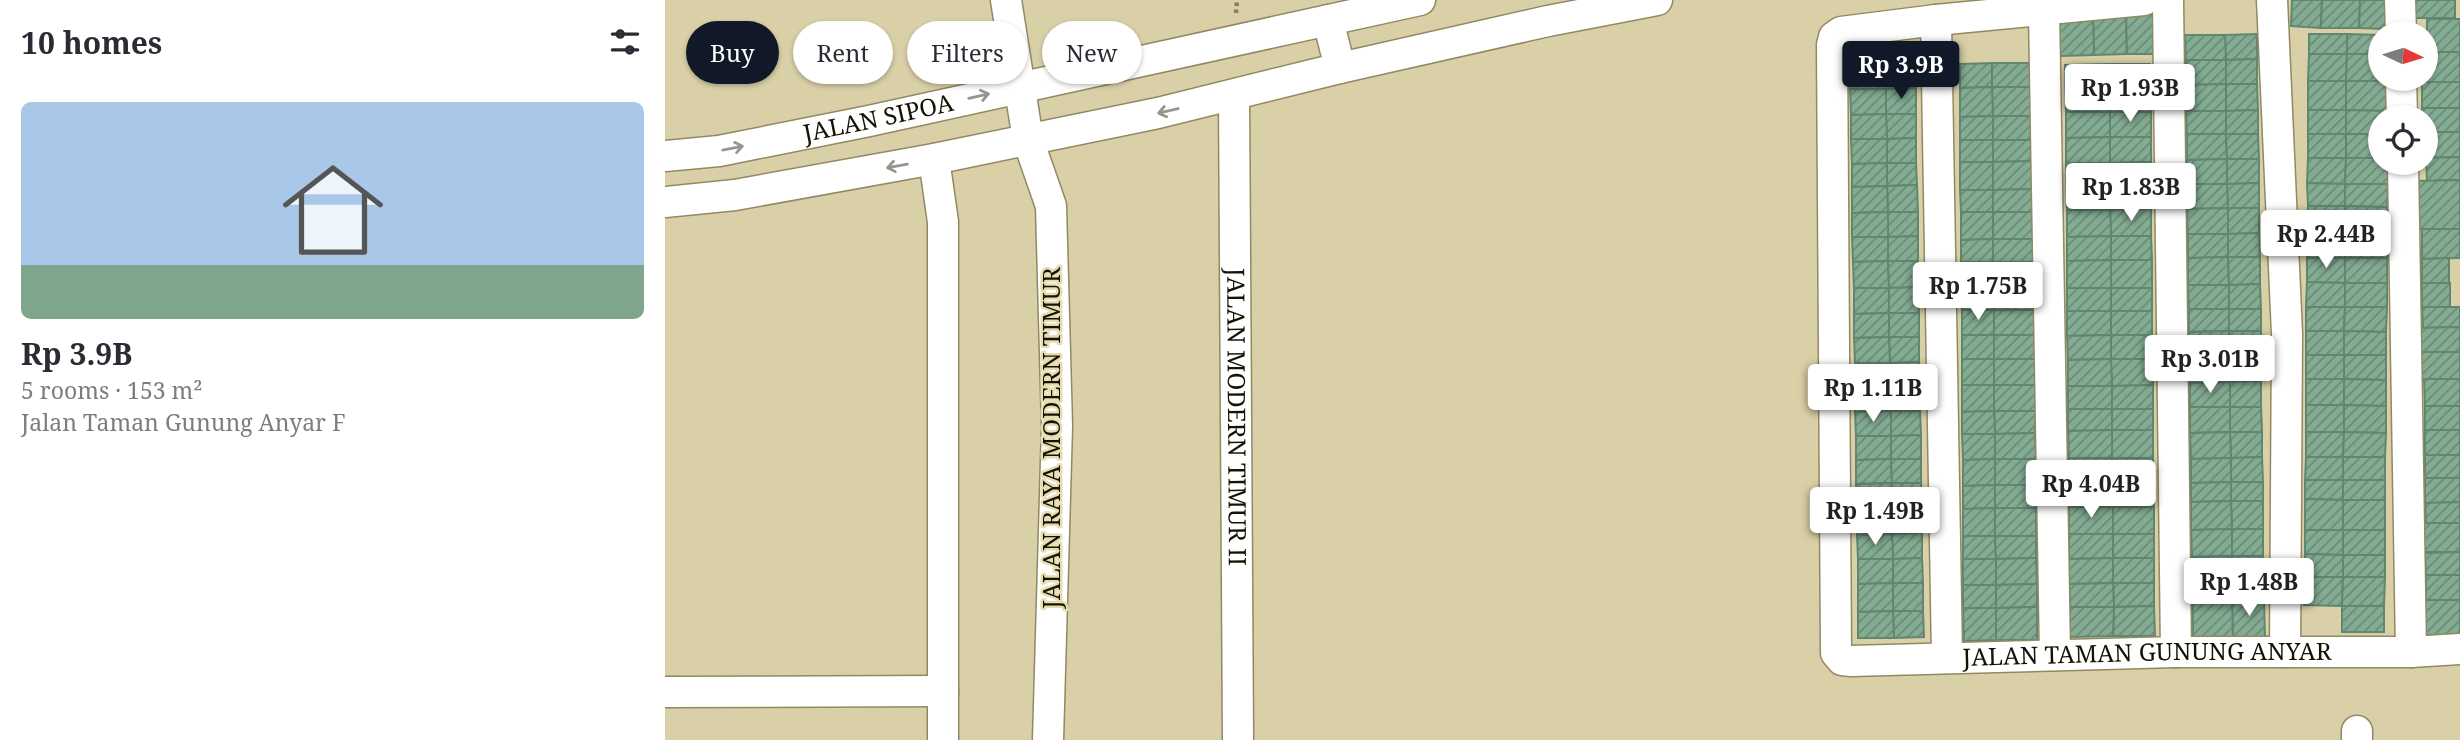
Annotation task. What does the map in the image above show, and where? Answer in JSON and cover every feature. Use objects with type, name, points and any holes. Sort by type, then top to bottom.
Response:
[{"type":"street","name":"JALAN RAYA MODERN TIMUR","points":[[1006,0],[1028,139],[1051,206],[1057,426],[1048,740]]},
{"type":"street","name":"JALAN SIPOA","points":[[665,156],[733,148],[869,121],[1420,0]]},
{"type":"street","points":[[665,202],[735,195],[934,159],[1234,95],[1548,21],[1657,0]]},
{"type":"street","points":[[1947,657],[1937,20],[2144,0]]},
{"type":"street","points":[[2168,0],[2176,652]]},
{"type":"street","points":[[2272,0],[2287,334],[2285,652]]},
{"type":"street","points":[[2400,0],[2400,21]]},
{"type":"street","points":[[2044,11],[2055,655]]},
{"type":"street","points":[[1328,20],[1340,68]]},
{"type":"street","name":"JALAN TAMAN GUNUNG ANYAR","points":[[1937,20],[1841,32],[1834,37],[1832,45],[1836,653],[1842,660],[1851,661],[2176,652],[2411,652],[2460,649]]},
{"type":"street","name":"JALAN MODERN TIMUR II","points":[[1234,95],[1238,740]]},
{"type":"street","points":[[934,159],[943,222],[943,740]]},
{"type":"street","points":[[2403,175],[2411,652]]},
{"type":"street","points":[[665,692],[943,691]]},
{"type":"building","points":[[2292,0],[2322,0],[2321,28],[2291,26]]},
{"type":"building","points":[[2322,0],[2360,0],[2359,28],[2321,28]]},
{"type":"building","points":[[2360,0],[2385,0],[2385,21],[2368,21],[2368,28],[2359,28]]},
{"type":"building","points":[[2412,0],[2455,0],[2455,18],[2412,18]]},
{"type":"building","points":[[2126,12],[2127,54],[2094,55],[2093,13]]},
{"type":"building","points":[[2126,12],[2158,12],[2159,54],[2127,54]]},
{"type":"building","points":[[2059,13],[2093,13],[2094,55],[2060,56]]},
{"type":"building","points":[[2460,19],[2460,52],[2438,52],[2438,21],[2427,21]]},
{"type":"building","points":[[2257,34],[2257,59],[2226,60],[2225,35]]},
{"type":"building","points":[[2309,34],[2347,34],[2347,54],[2309,54]]},
{"type":"building","points":[[2347,34],[2368,35],[2368,54],[2347,54]]},
{"type":"building","points":[[2185,35],[2225,35],[2226,60],[2186,60]]},
{"type":"building","points":[[1915,52],[1916,88],[1886,89],[1886,53]]},
{"type":"building","points":[[2438,52],[2460,52],[2460,82],[2438,82]]},
{"type":"building","points":[[1850,53],[1886,53],[1886,89],[1850,89]]},
{"type":"building","points":[[2309,54],[2347,54],[2346,81],[2308,81]]},
{"type":"building","points":[[2347,54],[2368,54],[2368,81],[2346,81]]},
{"type":"building","points":[[2257,59],[2257,84],[2226,84],[2226,60]]},
{"type":"building","points":[[2186,60],[2226,60],[2226,84],[2186,85]]},
{"type":"building","points":[[1992,63],[1992,87],[1960,88],[1960,64]]},
{"type":"building","points":[[1992,63],[2033,63],[2034,87],[1992,87]]},
{"type":"building","points":[[2109,64],[2150,64],[2151,89],[2109,89]]},
{"type":"building","points":[[2109,64],[2109,89],[2065,89],[2065,65]]},
{"type":"building","points":[[2308,81],[2346,81],[2346,110],[2308,110]]},
{"type":"building","points":[[2346,81],[2368,81],[2368,91],[2388,91],[2388,105],[2368,105],[2368,111],[2346,110]]},
{"type":"building","points":[[2438,82],[2460,82],[2460,108],[2422,105],[2422,91],[2438,91]]},
{"type":"building","points":[[2226,84],[2257,84],[2258,110],[2226,111]]},
{"type":"building","points":[[2226,84],[2226,111],[2186,111],[2186,85]]},
{"type":"building","points":[[1992,87],[2034,87],[2033,116],[1993,116]]},
{"type":"building","points":[[1992,87],[1993,116],[1960,117],[1960,88]]},
{"type":"building","points":[[1916,88],[1916,114],[1886,114],[1886,89]]},
{"type":"building","points":[[1850,89],[1886,89],[1886,114],[1851,115]]},
{"type":"building","points":[[2065,89],[2109,89],[2110,112],[2066,112]]},
{"type":"building","points":[[2109,89],[2151,89],[2151,112],[2110,112]]},
{"type":"building","points":[[2438,108],[2460,108],[2460,132],[2438,132]]},
{"type":"building","points":[[2258,110],[2258,134],[2226,134],[2226,111]]},
{"type":"building","points":[[2308,110],[2346,110],[2346,134],[2308,134]]},
{"type":"building","points":[[2346,110],[2368,111],[2368,134],[2346,134]]},
{"type":"building","points":[[2186,111],[2226,111],[2226,134],[2187,134]]},
{"type":"building","points":[[2066,112],[2110,112],[2110,137],[2066,138]]},
{"type":"building","points":[[2110,112],[2151,112],[2151,137],[2110,137]]},
{"type":"building","points":[[1886,114],[1916,114],[1916,138],[1887,139]]},
{"type":"building","points":[[1886,114],[1887,139],[1851,139],[1851,115]]},
{"type":"building","points":[[1993,116],[1993,140],[1960,140],[1960,117]]},
{"type":"building","points":[[1993,116],[2033,116],[2034,140],[1993,140]]},
{"type":"building","points":[[2438,132],[2460,132],[2460,157],[2438,158]]},
{"type":"building","points":[[2187,134],[2226,134],[2227,159],[2187,160]]},
{"type":"building","points":[[2226,134],[2258,134],[2259,159],[2227,159]]},
{"type":"building","points":[[2308,134],[2346,134],[2346,158],[2308,158]]},
{"type":"building","points":[[2346,134],[2368,134],[2368,158],[2346,158]]},
{"type":"building","points":[[2110,137],[2110,163],[2066,163],[2066,138]]},
{"type":"building","points":[[2110,137],[2151,137],[2151,162],[2110,163]]},
{"type":"building","points":[[1916,138],[1916,163],[1887,163],[1887,139]]},
{"type":"building","points":[[1851,139],[1887,139],[1887,163],[1852,164]]},
{"type":"building","points":[[1960,140],[1993,140],[1993,162],[1960,162]]},
{"type":"building","points":[[1993,140],[2034,140],[2034,161],[1993,162]]},
{"type":"building","points":[[2460,157],[2460,180],[2427,181],[2427,175],[2438,175],[2438,158]]},
{"type":"building","points":[[2308,158],[2346,158],[2345,184],[2307,183]]},
{"type":"building","points":[[2346,158],[2368,158],[2368,175],[2388,175],[2388,184],[2345,184]]},
{"type":"building","points":[[2227,159],[2259,159],[2259,183],[2227,184]]},
{"type":"building","points":[[2227,159],[2227,184],[2187,184],[2187,160]]},
{"type":"building","points":[[2034,161],[2034,189],[1993,190],[1993,162]]},
{"type":"building","points":[[1960,162],[1993,162],[1993,190],[1960,190]]},
{"type":"building","points":[[2151,162],[2151,186],[2110,187],[2110,163]]},
{"type":"building","points":[[1887,163],[1916,163],[1917,185],[1887,186]]},
{"type":"building","points":[[1887,163],[1887,186],[1852,187],[1852,164]]},
{"type":"building","points":[[2066,163],[2110,163],[2110,187],[2066,187]]},
{"type":"building","points":[[2460,180],[2460,229],[2413,229],[2413,181]]},
{"type":"building","points":[[2259,183],[2259,208],[2228,208],[2227,184]]},
{"type":"building","points":[[2307,183],[2345,184],[2345,206],[2308,206]]},
{"type":"building","points":[[2187,184],[2227,184],[2228,208],[2187,209]]},
{"type":"building","points":[[2345,184],[2388,184],[2387,207],[2345,206]]},
{"type":"building","points":[[1917,185],[1918,212],[1888,212],[1887,186]]},
{"type":"building","points":[[1887,186],[1888,212],[1852,213],[1852,187]]},
{"type":"building","points":[[2151,186],[2151,209],[2110,210],[2110,187]]},
{"type":"building","points":[[2066,187],[2110,187],[2110,210],[2067,210]]},
{"type":"building","points":[[2034,189],[2034,212],[1993,212],[1993,190]]},
{"type":"building","points":[[1960,190],[1993,190],[1993,212],[1961,212]]},
{"type":"building","points":[[2308,206],[2345,206],[2345,234],[2307,234]]},
{"type":"building","points":[[2345,206],[2387,207],[2387,234],[2345,234]]},
{"type":"building","points":[[2228,208],[2228,234],[2188,234],[2187,209]]},
{"type":"building","points":[[2228,208],[2259,208],[2259,233],[2228,234]]},
{"type":"building","points":[[2151,209],[2151,236],[2111,236],[2110,210]]},
{"type":"building","points":[[2067,210],[2110,210],[2111,236],[2067,237]]},
{"type":"building","points":[[1888,212],[1918,212],[1918,236],[1888,237]]},
{"type":"building","points":[[1888,212],[1888,237],[1852,237],[1852,213]]},
{"type":"building","points":[[1961,212],[1993,212],[1993,239],[1961,240]]},
{"type":"building","points":[[1993,212],[2034,212],[2034,239],[1993,239]]},
{"type":"building","points":[[2422,229],[2460,229],[2460,258],[2422,259]]},
{"type":"building","points":[[2259,233],[2260,257],[2228,257],[2228,234]]},
{"type":"building","points":[[2188,234],[2228,234],[2228,257],[2188,258]]},
{"type":"building","points":[[2307,234],[2345,234],[2345,258],[2307,258]]},
{"type":"building","points":[[2345,234],[2387,234],[2387,258],[2345,258]]},
{"type":"building","points":[[1918,236],[1918,261],[1888,261],[1888,237]]},
{"type":"building","points":[[2111,236],[2111,260],[2067,261],[2067,237]]},
{"type":"building","points":[[2111,236],[2151,236],[2152,260],[2111,260]]},
{"type":"building","points":[[1852,237],[1888,237],[1888,261],[1853,262]]},
{"type":"building","points":[[1993,239],[2034,239],[2035,262],[1993,262]]},
{"type":"building","points":[[1993,239],[1993,262],[1961,262],[1961,240]]},
{"type":"building","points":[[2228,257],[2229,285],[2188,285],[2188,258]]},
{"type":"building","points":[[2228,257],[2260,257],[2260,284],[2229,285]]},
{"type":"building","points":[[2307,258],[2345,258],[2345,283],[2307,282]]},
{"type":"building","points":[[2345,258],[2387,258],[2387,283],[2345,283]]},
{"type":"building","points":[[2449,258],[2449,283],[2422,283],[2422,259]]},
{"type":"building","points":[[2111,260],[2111,288],[2067,288],[2067,261]]},
{"type":"building","points":[[2111,260],[2152,260],[2152,288],[2111,288]]},
{"type":"building","points":[[1888,261],[1889,288],[1854,288],[1853,262]]},
{"type":"building","points":[[1888,261],[1918,261],[1918,287],[1889,288]]},
{"type":"building","points":[[1961,262],[1993,262],[1994,284],[1961,285]]},
{"type":"building","points":[[1993,262],[2035,262],[2034,284],[1994,284]]},
{"type":"building","points":[[2307,282],[2345,283],[2345,307],[2306,307]]},
{"type":"building","points":[[2345,283],[2387,283],[2387,307],[2345,307]]},
{"type":"building","points":[[2422,283],[2450,283],[2450,307],[2422,307]]},
{"type":"building","points":[[1994,284],[1994,310],[1962,310],[1961,285]]},
{"type":"building","points":[[1994,284],[2034,284],[2035,310],[1994,310]]},
{"type":"building","points":[[2260,284],[2261,309],[2229,309],[2229,285]]},
{"type":"building","points":[[2188,285],[2229,285],[2229,309],[2189,309]]},
{"type":"building","points":[[1918,287],[1919,313],[1889,313],[1889,288]]},
{"type":"building","points":[[1854,288],[1889,288],[1889,313],[1854,314]]},
{"type":"building","points":[[2067,288],[2111,288],[2111,311],[2067,311]]},
{"type":"building","points":[[2111,288],[2152,288],[2152,311],[2111,311]]},
{"type":"building","points":[[2306,307],[2345,307],[2344,331],[2306,331]]},
{"type":"building","points":[[2345,307],[2387,307],[2386,332],[2344,331]]},
{"type":"building","points":[[2422,307],[2460,307],[2460,327],[2423,328]]},
{"type":"building","points":[[2189,309],[2229,309],[2229,331],[2189,332]]},
{"type":"building","points":[[2229,309],[2261,309],[2261,331],[2229,331]]},
{"type":"building","points":[[1962,310],[1994,310],[1994,335],[1962,335]]},
{"type":"building","points":[[1994,310],[2035,310],[2035,335],[1994,335]]},
{"type":"building","points":[[2067,311],[2111,311],[2111,335],[2067,336]]},
{"type":"building","points":[[2111,311],[2152,311],[2152,335],[2111,335]]},
{"type":"building","points":[[1889,313],[1919,313],[1919,337],[1889,337]]},
{"type":"building","points":[[1889,313],[1889,337],[1854,338],[1854,314]]},
{"type":"building","points":[[2460,327],[2460,352],[2414,352],[2414,328]]},
{"type":"building","points":[[2229,331],[2230,356],[2189,357],[2189,332]]},
{"type":"building","points":[[2229,331],[2261,331],[2261,356],[2230,356]]},
{"type":"building","points":[[2306,331],[2344,331],[2344,355],[2306,355]]},
{"type":"building","points":[[2344,331],[2386,332],[2386,355],[2344,355]]},
{"type":"building","points":[[1962,335],[1994,335],[1994,359],[1962,359]]},
{"type":"building","points":[[1994,335],[2035,335],[2035,359],[1994,359]]},
{"type":"building","points":[[2111,335],[2111,359],[2068,360],[2067,336]]},
{"type":"building","points":[[2111,335],[2152,335],[2153,359],[2111,359]]},
{"type":"building","points":[[1889,337],[1919,337],[1919,362],[1890,363]]},
{"type":"building","points":[[1889,337],[1890,363],[1855,363],[1854,338]]},
{"type":"building","points":[[2415,352],[2460,352],[2460,379],[2415,379]]},
{"type":"building","points":[[2306,355],[2344,355],[2344,379],[2306,379]]},
{"type":"building","points":[[2344,355],[2386,355],[2386,380],[2344,379]]},
{"type":"building","points":[[2230,356],[2261,356],[2261,381],[2230,382]]},
{"type":"building","points":[[2230,356],[2230,382],[2190,383],[2189,357]]},
{"type":"building","points":[[1962,359],[1994,359],[1994,385],[1962,385]]},
{"type":"building","points":[[1994,359],[2035,359],[2035,385],[1994,385]]},
{"type":"building","points":[[2111,359],[2153,359],[2153,385],[2112,386]]},
{"type":"building","points":[[2111,359],[2112,386],[2068,386],[2068,360]]},
{"type":"building","points":[[1919,362],[1920,384],[1890,385],[1890,363]]},
{"type":"building","points":[[1855,363],[1890,363],[1890,385],[1855,385]]},
{"type":"building","points":[[2306,379],[2344,379],[2344,405],[2306,405]]},
{"type":"building","points":[[2344,379],[2386,380],[2386,406],[2344,405]]},
{"type":"building","points":[[2424,379],[2460,379],[2460,406],[2425,406]]},
{"type":"building","points":[[2261,381],[2261,407],[2230,407],[2230,382]]},
{"type":"building","points":[[2230,382],[2230,407],[2190,407],[2190,383]]},
{"type":"building","points":[[1920,384],[1920,411],[1891,411],[1890,385]]},
{"type":"building","points":[[1855,385],[1890,385],[1891,411],[1855,412]]},
{"type":"building","points":[[1962,385],[1994,385],[1994,411],[1962,412]]},
{"type":"building","points":[[1994,385],[2035,385],[2036,411],[1994,411]]},
{"type":"building","points":[[2153,385],[2153,409],[2112,409],[2112,386]]},
{"type":"building","points":[[2068,386],[2112,386],[2112,409],[2068,409]]},
{"type":"building","points":[[2306,405],[2344,405],[2344,432],[2306,432]]},
{"type":"building","points":[[2344,405],[2386,406],[2386,433],[2344,432]]},
{"type":"building","points":[[2425,406],[2460,406],[2460,430],[2425,430]]},
{"type":"building","points":[[2190,407],[2230,407],[2230,432],[2190,433]]},
{"type":"building","points":[[2230,407],[2261,407],[2262,432],[2230,432]]},
{"type":"building","points":[[2068,409],[2112,409],[2112,430],[2068,431]]},
{"type":"building","points":[[2112,409],[2153,409],[2153,430],[2112,430]]},
{"type":"building","points":[[1891,411],[1891,436],[1856,436],[1855,412]]},
{"type":"building","points":[[1891,411],[1920,411],[1921,435],[1891,436]]},
{"type":"building","points":[[1994,411],[2036,411],[2035,433],[1995,434]]},
{"type":"building","points":[[1994,411],[1995,434],[1962,434],[1962,412]]},
{"type":"building","points":[[2112,430],[2153,430],[2153,458],[2112,458]]},
{"type":"building","points":[[2112,430],[2112,458],[2069,458],[2068,431]]},
{"type":"building","points":[[2425,430],[2460,430],[2460,455],[2425,455]]},
{"type":"building","points":[[2230,432],[2262,432],[2262,457],[2231,458]]},
{"type":"building","points":[[2230,432],[2231,458],[2191,459],[2190,433]]},
{"type":"building","points":[[2306,432],[2344,432],[2343,457],[2306,457]]},
{"type":"building","points":[[2344,432],[2386,433],[2385,457],[2343,457]]},
{"type":"building","points":[[2035,433],[2036,459],[1995,459],[1995,434]]},
{"type":"building","points":[[1962,434],[1995,434],[1995,459],[1963,460]]},
{"type":"building","points":[[1921,435],[1921,459],[1891,459],[1891,436]]},
{"type":"building","points":[[1856,436],[1891,436],[1891,459],[1856,460]]},
{"type":"building","points":[[2425,455],[2460,455],[2460,478],[2425,478]]},
{"type":"building","points":[[2262,457],[2263,482],[2231,482],[2231,458]]},
{"type":"building","points":[[2306,457],[2343,457],[2343,480],[2305,480]]},
{"type":"building","points":[[2343,457],[2385,457],[2385,480],[2343,480]]},
{"type":"building","points":[[2069,458],[2112,458],[2112,483],[2069,484]]},
{"type":"building","points":[[2112,458],[2153,458],[2153,483],[2112,483]]},
{"type":"building","points":[[2231,458],[2231,482],[2191,483],[2191,459]]},
{"type":"building","points":[[1891,459],[1892,483],[1856,484],[1856,460]]},
{"type":"building","points":[[1891,459],[1921,459],[1921,483],[1892,483]]},
{"type":"building","points":[[1995,459],[2036,459],[2036,485],[1995,485]]},
{"type":"building","points":[[1995,459],[1995,485],[1963,486],[1963,460]]},
{"type":"building","points":[[2425,478],[2460,478],[2460,502],[2425,503]]},
{"type":"building","points":[[2305,480],[2343,480],[2343,500],[2305,499]]},
{"type":"building","points":[[2343,480],[2385,480],[2385,500],[2343,500]]},
{"type":"building","points":[[2231,482],[2231,501],[2191,502],[2191,483]]},
{"type":"building","points":[[2231,482],[2263,482],[2263,501],[2231,501]]},
{"type":"building","points":[[1892,483],[1892,510],[1857,510],[1856,484]]},
{"type":"building","points":[[1892,483],[1921,483],[1922,509],[1892,510]]},
{"type":"building","points":[[2112,483],[2113,507],[2069,507],[2069,484]]},
{"type":"building","points":[[2112,483],[2153,483],[2154,507],[2113,507]]},
{"type":"building","points":[[1995,485],[1995,508],[1963,509],[1963,486]]},
{"type":"building","points":[[1995,485],[2036,485],[2036,508],[1995,508]]},
{"type":"building","points":[[2305,499],[2343,500],[2343,530],[2305,530]]},
{"type":"building","points":[[2343,500],[2385,500],[2385,530],[2343,530]]},
{"type":"building","points":[[2231,501],[2263,501],[2263,529],[2232,529]]},
{"type":"building","points":[[2231,501],[2232,529],[2191,530],[2191,502]]},
{"type":"building","points":[[2460,502],[2460,523],[2426,523],[2425,503]]},
{"type":"building","points":[[2069,507],[2113,507],[2113,534],[2069,534]]},
{"type":"building","points":[[2113,507],[2154,507],[2154,534],[2113,534]]},
{"type":"building","points":[[1995,508],[2036,508],[2036,536],[1995,536]]},
{"type":"building","points":[[1995,508],[1995,536],[1963,536],[1963,509]]},
{"type":"building","points":[[1922,509],[1922,533],[1892,534],[1892,510]]},
{"type":"building","points":[[1857,510],[1892,510],[1892,534],[1857,535]]},
{"type":"building","points":[[2414,523],[2460,523],[2460,552],[2414,552]]},
{"type":"building","points":[[2232,529],[2232,556],[2192,557],[2191,530]]},
{"type":"building","points":[[2232,529],[2263,529],[2263,556],[2232,556]]},
{"type":"building","points":[[2305,530],[2343,530],[2343,555],[2305,554]]},
{"type":"building","points":[[2343,530],[2385,530],[2385,555],[2343,555]]},
{"type":"building","points":[[1922,533],[1922,558],[1893,559],[1892,534]]},
{"type":"building","points":[[1892,534],[1893,559],[1858,559],[1857,535]]},
{"type":"building","points":[[2069,534],[2113,534],[2113,558],[2069,559]]},
{"type":"building","points":[[2113,534],[2154,534],[2154,558],[2113,558]]},
{"type":"building","points":[[1963,536],[1995,536],[1996,559],[1963,559]]},
{"type":"building","points":[[1995,536],[2036,536],[2036,558],[1996,559]]},
{"type":"building","points":[[2460,552],[2460,575],[2426,575],[2425,553]]},
{"type":"building","points":[[2305,554],[2343,555],[2343,577],[2305,577]]},
{"type":"building","points":[[2343,555],[2385,555],[2385,577],[2343,577]]},
{"type":"building","points":[[2232,556],[2263,556],[2264,580],[2232,581]]},
{"type":"building","points":[[2232,556],[2232,581],[2192,581],[2192,557]]},
{"type":"building","points":[[1922,558],[1923,583],[1893,583],[1893,559]]},
{"type":"building","points":[[2036,558],[2037,584],[1996,585],[1996,559]]},
{"type":"building","points":[[2113,558],[2113,583],[2069,584],[2069,559]]},
{"type":"building","points":[[2113,558],[2154,558],[2154,583],[2113,583]]},
{"type":"building","points":[[1858,559],[1893,559],[1893,583],[1858,584]]},
{"type":"building","points":[[1963,559],[1996,559],[1996,585],[1963,585]]},
{"type":"building","points":[[2426,575],[2460,575],[2460,600],[2426,600]]},
{"type":"building","points":[[2305,577],[2343,577],[2342,606],[2304,605]]},
{"type":"building","points":[[2343,577],[2385,577],[2384,606],[2342,606]]},
{"type":"building","points":[[2264,580],[2264,598],[2232,599],[2232,581]]},
{"type":"building","points":[[2192,581],[2232,581],[2232,599],[2193,599]]},
{"type":"building","points":[[1893,583],[1893,611],[1858,612],[1858,584]]},
{"type":"building","points":[[1893,583],[1923,583],[1923,611],[1893,611]]},
{"type":"building","points":[[2113,583],[2154,583],[2154,606],[2114,607]]},
{"type":"building","points":[[2113,583],[2114,607],[2070,607],[2069,584]]},
{"type":"building","points":[[2037,584],[2037,607],[1996,608],[1996,585]]},
{"type":"building","points":[[1963,585],[1996,585],[1996,608],[1963,608]]},
{"type":"building","points":[[2264,598],[2265,638],[2233,639],[2232,599]]},
{"type":"building","points":[[2193,599],[2232,599],[2233,639],[2193,639]]},
{"type":"building","points":[[2420,600],[2460,600],[2460,635],[2421,635]]},
{"type":"building","points":[[2154,606],[2155,636],[2113,636],[2114,607]]},
{"type":"building","points":[[2342,606],[2384,606],[2384,632],[2342,632]]},
{"type":"building","points":[[2037,607],[2037,640],[1996,640],[1996,608]]},
{"type":"building","points":[[2070,607],[2114,607],[2113,636],[2070,637]]},
{"type":"building","points":[[1963,608],[1996,608],[1996,640],[1964,641]]},
{"type":"building","points":[[1893,611],[1923,611],[1924,637],[1894,638]]},
{"type":"building","points":[[1893,611],[1894,638],[1858,638],[1858,612]]}]
